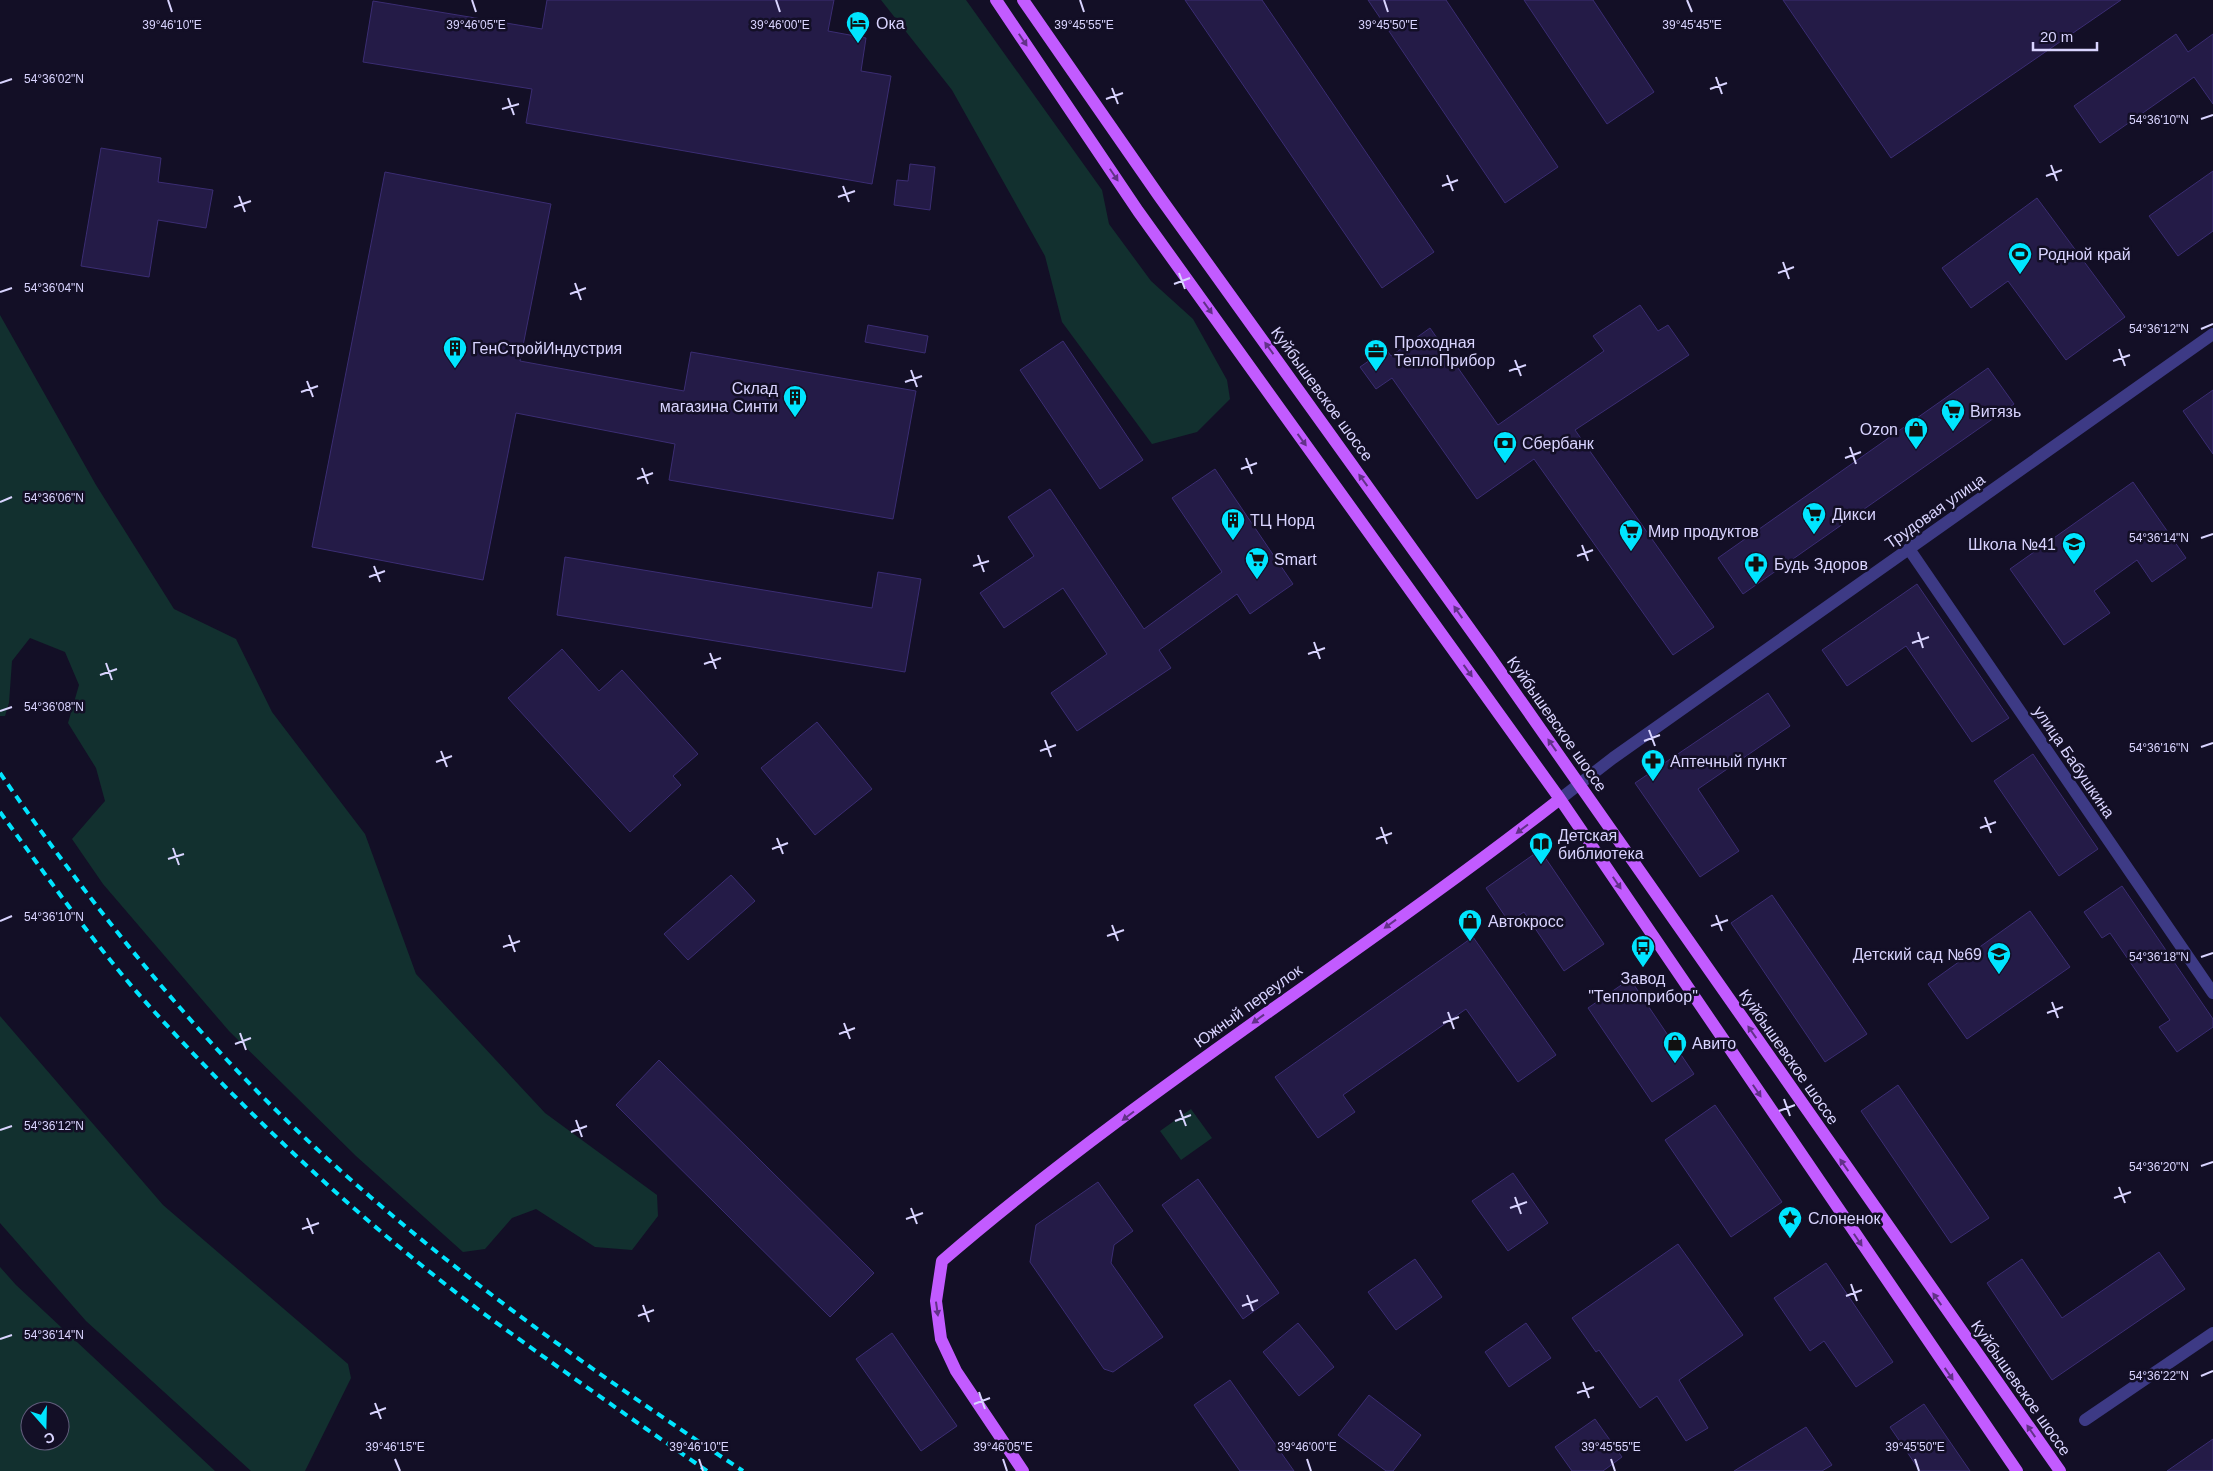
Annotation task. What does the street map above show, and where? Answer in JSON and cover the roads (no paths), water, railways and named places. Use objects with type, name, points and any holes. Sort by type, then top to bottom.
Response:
[{"type":"main road","points":[[996,0],[1138,211],[1560,799],[2017,1471]]},
{"type":"main road","name":"Куйбышевское шоссе","points":[[1023,0],[1159,196],[1428,569],[2060,1471]]},
{"type":"main road","name":"Южный переулок","points":[[1023,1471],[956,1371],[941,1339],[936,1301],[942,1261],[1008,1204],[1218,1048],[1465,872],[1560,799]]},
{"type":"street","name":"Трудовая улица","points":[[1579,785],[1613,758],[2213,334]]},
{"type":"street","name":"улица Бабушкина","points":[[1909,549],[2213,993]]},
{"type":"street","name":"Южный переулок","points":[[1560,799],[1579,785]]},
{"type":"street","points":[[2085,1420],[2213,1333]]},
{"type":"railway","points":[[0,773],[108,921],[166,992],[227,1060],[285,1119],[408,1229],[473,1280],[606,1378],[743,1471]]},
{"type":"railway","points":[[0,812],[123,976],[181,1040],[262,1124],[349,1204],[438,1278],[483,1313],[707,1471]]},
{"type":"place","name":"Ока","points":[[858,44]]},
{"type":"place","name":"Родной край","points":[[2020,275]]},
{"type":"place","name":"ГенСтройИндустрия","points":[[455,369]]},
{"type":"place","name":"Проходная ТеплоПрибор","points":[[1376,372]]},
{"type":"place","name":"Склад магазина Синти","points":[[795,418]]},
{"type":"place","name":"Витязь","points":[[1953,432]]},
{"type":"place","name":"Ozon","points":[[1916,450]]},
{"type":"place","name":"Сбербанк","points":[[1505,464]]},
{"type":"place","name":"Дикси","points":[[1814,535]]},
{"type":"place","name":"ТЦ Норд","points":[[1233,541]]},
{"type":"place","name":"Мир продуктов","points":[[1631,552]]},
{"type":"place","name":"Школа №41","points":[[2074,565]]},
{"type":"place","name":"Smart","points":[[1257,580]]},
{"type":"place","name":"Будь Здоров","points":[[1756,585]]},
{"type":"place","name":"Аптечный пункт","points":[[1653,782]]},
{"type":"place","name":"Детская библиотека","points":[[1541,865]]},
{"type":"place","name":"Автокросс","points":[[1470,942]]},
{"type":"place","name":"Завод \"Теплоприбор\"","points":[[1643,968]]},
{"type":"place","name":"Детский сад №69","points":[[1999,975]]},
{"type":"place","name":"Авито","points":[[1675,1064]]},
{"type":"place","name":"Слоненок","points":[[1790,1239]]}]
